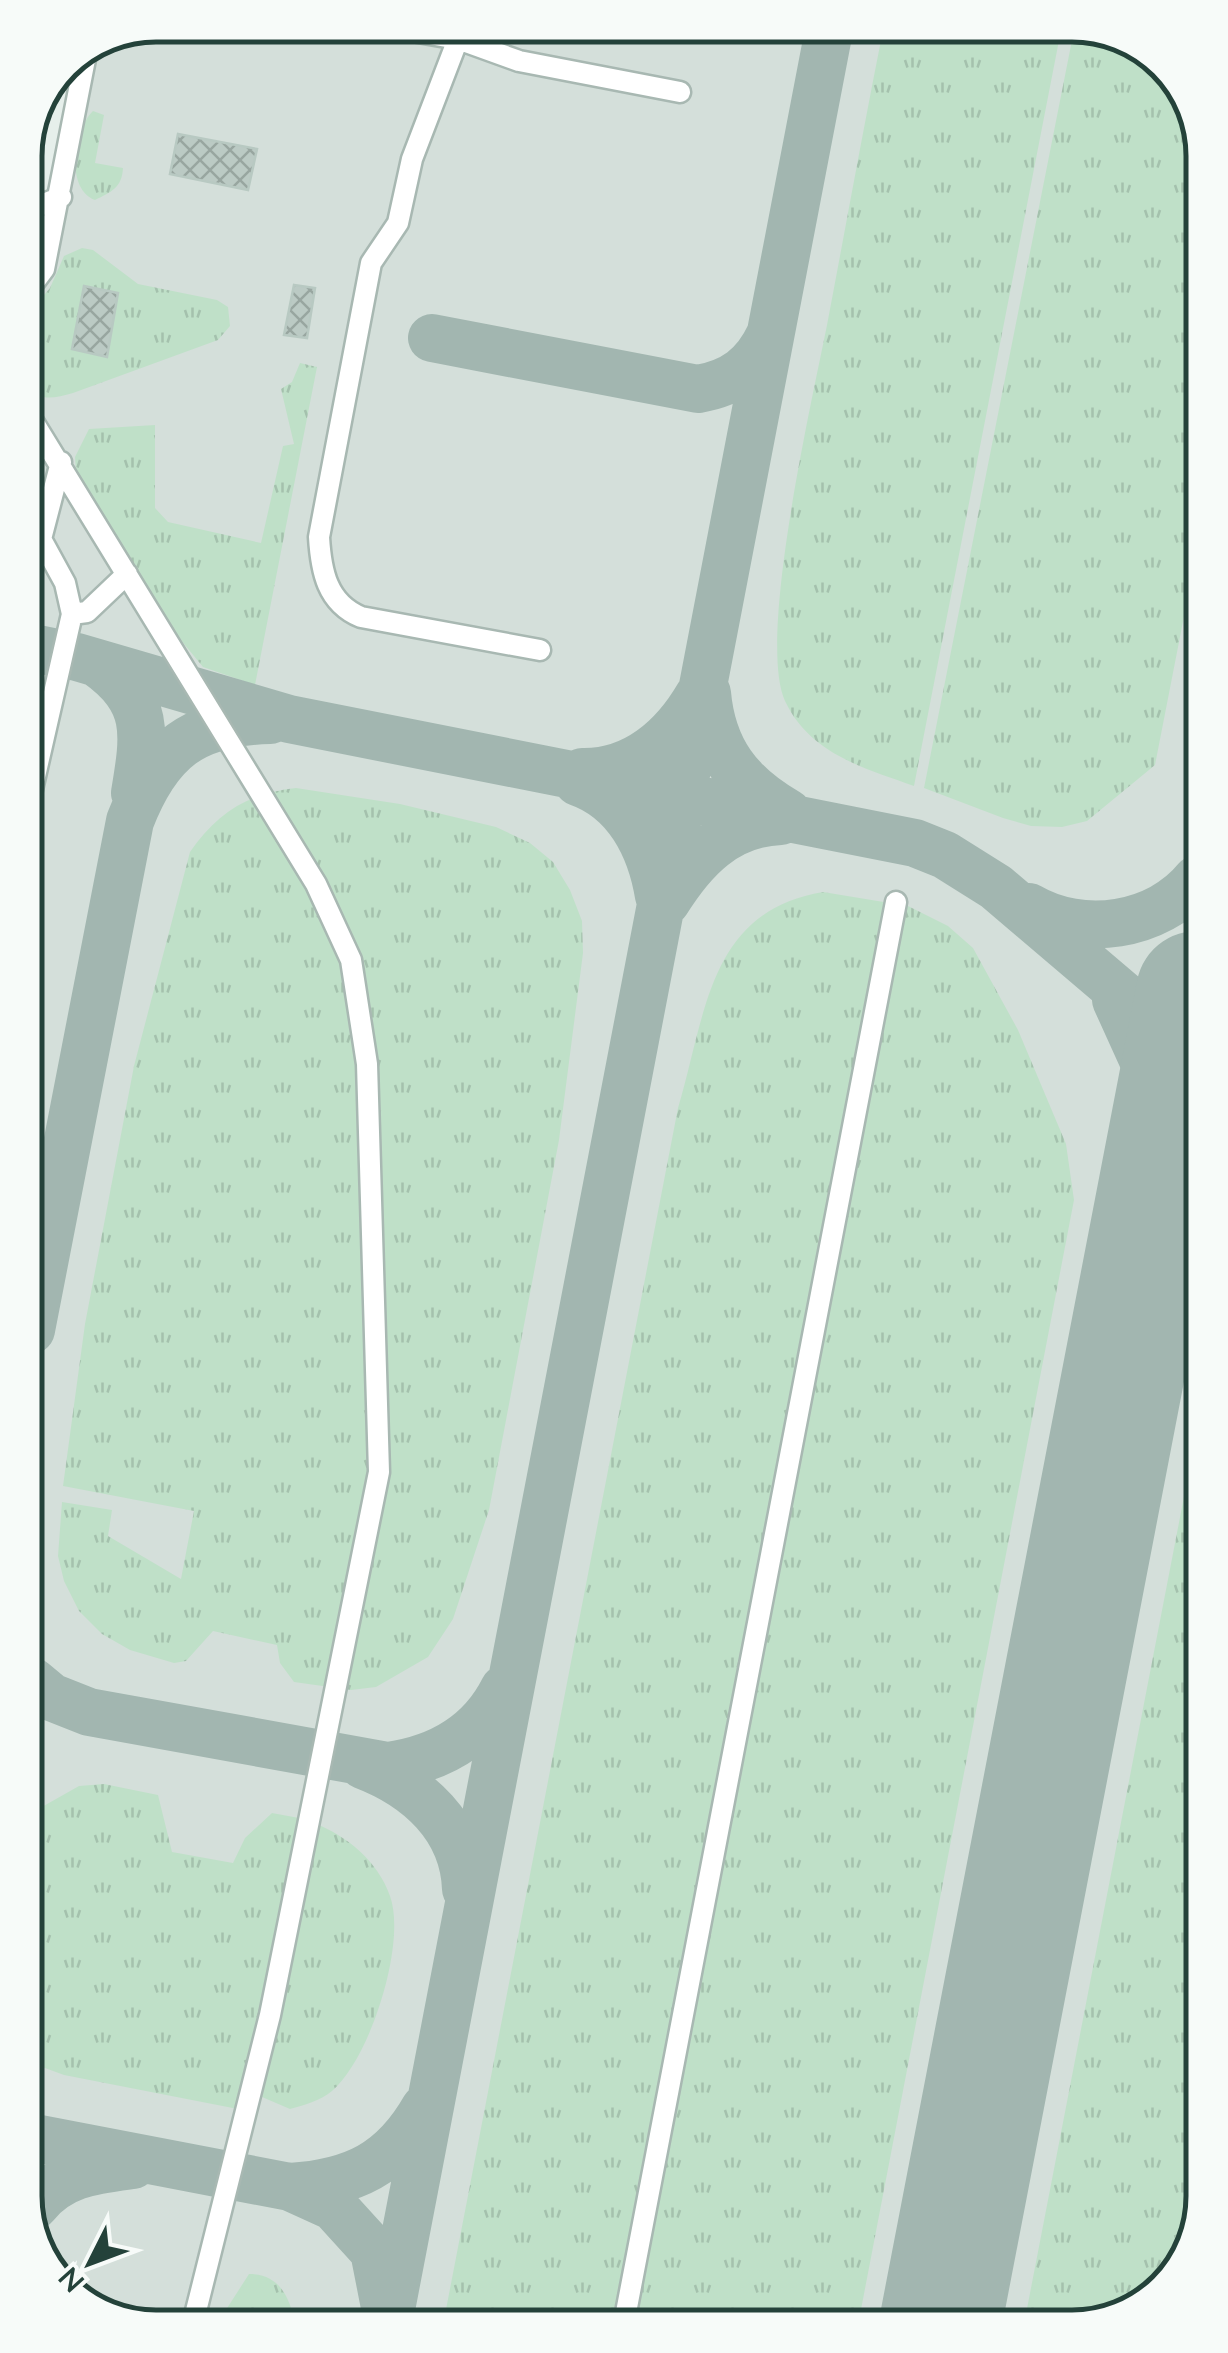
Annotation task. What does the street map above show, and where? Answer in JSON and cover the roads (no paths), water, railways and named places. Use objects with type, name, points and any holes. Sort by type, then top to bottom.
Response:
[{"type":"lane","points":[[457,42],[412,159],[398,223],[371,263],[319,537],[320,565],[335,599],[346,611],[361,617],[540,650]]},
{"type":"lane","points":[[465,42],[518,61],[680,92]]},
{"type":"lane","points":[[43,270],[61,196],[83,70]]},
{"type":"lane","points":[[77,75],[82,76]]},
{"type":"lane","points":[[43,204],[61,196]]},
{"type":"lane","points":[[43,435],[316,884],[351,960],[368,1084],[379,1472],[270,2014],[196,2310]]},
{"type":"lane","points":[[43,517],[61,462]]},
{"type":"lane","points":[[43,555],[66,584],[72,614],[43,742]]},
{"type":"lane","points":[[72,614],[87,612],[127,574]]},
{"type":"lane","points":[[626,2310],[896,902]]}]
